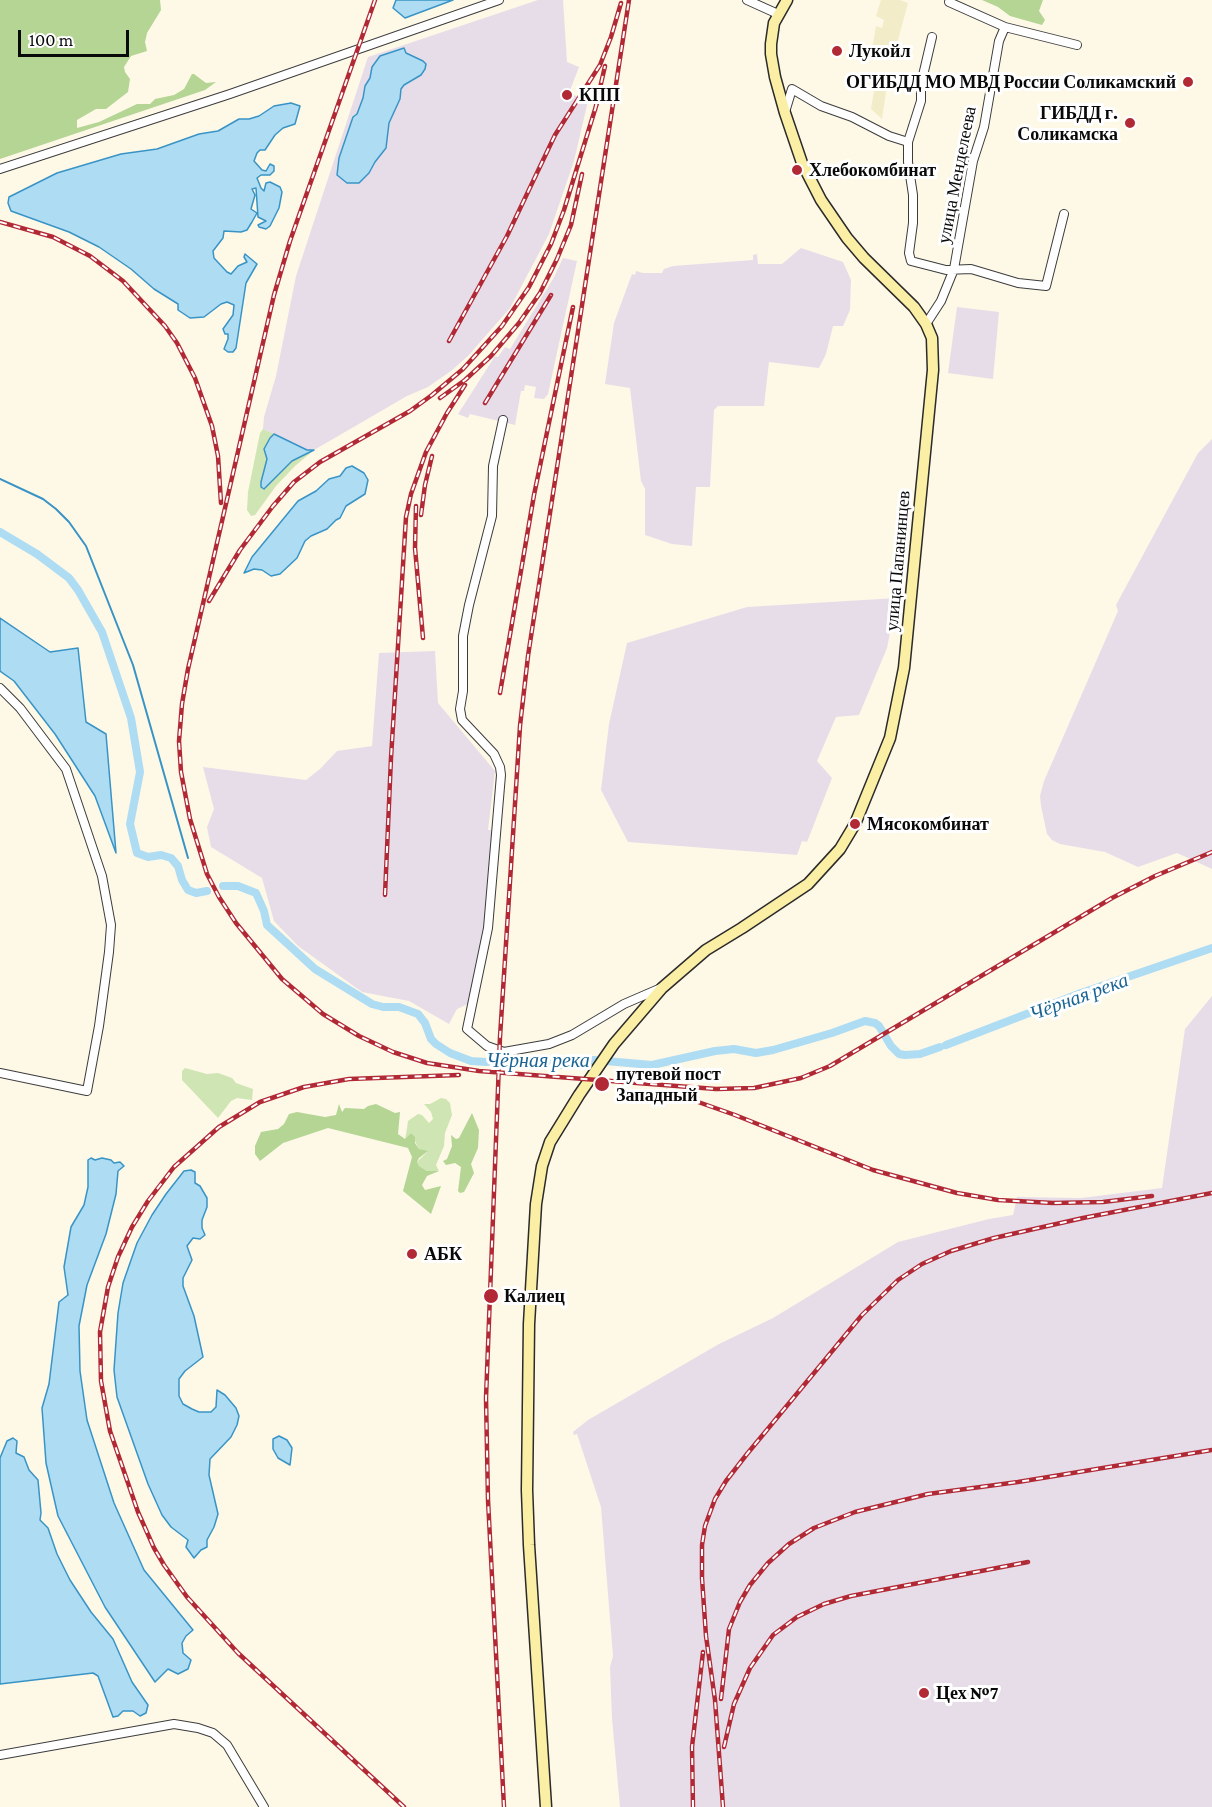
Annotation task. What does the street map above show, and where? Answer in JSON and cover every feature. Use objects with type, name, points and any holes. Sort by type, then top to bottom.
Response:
[{"type":"main road","points":[[778,14],[787,0]]},
{"type":"main road","name":"улица Папанинцев","points":[[546,1807],[528,1516],[529,1335],[536,1204],[542,1166],[550,1142],[614,1044],[662,988],[706,950],[807,884],[840,849],[849,835],[884,754],[895,722],[907,646],[933,370],[933,347],[926,324],[914,307],[856,249],[833,218],[802,163],[784,113],[771,54],[772,33],[778,14]]},
{"type":"street","points":[[0,169],[230,94],[499,0]]},
{"type":"street","points":[[747,0],[778,14]]},
{"type":"street","points":[[950,2],[1005,27],[1077,45]]},
{"type":"street","name":"улица Менделеева","points":[[926,324],[941,301],[954,269],[973,161],[984,127],[999,41],[1005,27]]},
{"type":"street","points":[[932,37],[921,84],[921,101],[908,142],[913,223],[909,253],[911,261],[946,270],[971,269],[1018,283],[1046,286],[1064,214]]},
{"type":"street","points":[[784,113],[792,89],[821,106],[908,142]]},
{"type":"street","points":[[503,420],[493,466],[492,516],[463,636],[463,691],[460,710],[462,720],[494,754],[501,775],[488,928],[467,1029],[487,1046],[504,1052],[549,1044],[572,1035],[624,1004],[662,988]]},
{"type":"street","points":[[0,688],[20,708],[66,769],[102,876],[111,925],[99,1026],[87,1091],[0,1072]]},
{"type":"street","points":[[0,1755],[174,1724],[198,1728],[213,1733],[227,1745],[264,1807]]},
{"type":"shaded area","points":[[538,0],[563,0],[567,62],[579,67],[569,93],[588,101],[574,161],[549,234],[510,308],[468,356],[451,371],[428,387],[407,396],[314,450],[307,450],[263,429],[296,276],[368,57]]},
{"type":"shaded area","points":[[881,0],[900,0],[908,3],[894,55],[872,50],[876,26],[882,28],[884,20],[876,16]]},
{"type":"shaded area","points":[[877,74],[888,78],[882,119],[871,109]]},
{"type":"shaded area","points":[[801,248],[843,262],[851,280],[850,310],[843,326],[833,326],[826,354],[819,368],[769,362],[764,406],[718,406],[714,410],[710,487],[696,487],[692,546],[672,544],[645,535],[645,489],[641,481],[630,388],[605,384],[614,323],[632,274],[635,275],[636,271],[662,273],[664,269],[673,266],[753,260],[753,255],[757,254],[758,264],[782,264]]},
{"type":"shaded area","points":[[563,258],[577,261],[548,394],[544,399],[534,398],[536,387],[525,385],[524,391],[521,391],[515,425],[470,414],[468,418],[458,414],[495,356],[498,357],[505,347],[510,349],[553,279]]},
{"type":"shaded area","points":[[957,307],[999,312],[993,379],[948,373]]},
{"type":"shaded area","points":[[1212,439],[1212,869],[1177,853],[1138,867],[1105,852],[1060,844],[1052,840],[1047,834],[1040,796],[1044,781],[1118,611],[1116,605],[1198,453]]},
{"type":"shaded area","points":[[897,598],[887,648],[859,715],[836,717],[817,761],[832,778],[807,842],[802,841],[797,855],[628,842],[601,790],[609,724],[627,643],[747,607]]},
{"type":"shaded area","points":[[435,651],[438,703],[495,771],[488,830],[492,830],[484,925],[470,1003],[457,1009],[449,1024],[409,1001],[362,992],[298,946],[274,921],[262,878],[211,847],[207,827],[214,809],[203,767],[306,780],[337,751],[372,746],[379,653]]},
{"type":"shaded area","points":[[1212,996],[1212,1807],[620,1807],[612,1718],[610,1667],[613,1656],[601,1507],[577,1434],[574,1435],[573,1432],[588,1420],[719,1344],[773,1318],[898,1242],[1013,1215],[1017,1197],[1081,1198],[1162,1188],[1185,1029]]},
{"type":"green space","points":[[0,0],[160,0],[161,10],[147,33],[145,42],[147,51],[131,56],[124,67],[130,79],[128,92],[106,109],[96,109],[77,120],[77,128],[99,122],[137,104],[150,104],[155,99],[174,95],[184,89],[192,74],[206,83],[216,82],[205,90],[0,159]]},
{"type":"green space","points":[[982,0],[1043,0],[1039,11],[1045,20],[1042,25],[1010,16],[998,7]]},
{"type":"green space","points":[[263,429],[274,434],[264,449],[267,459],[261,487],[264,488],[292,461],[314,450],[295,466],[276,486],[255,515],[251,516],[247,510],[248,492],[260,433]]},
{"type":"green space","points":[[185,1068],[207,1074],[218,1073],[232,1078],[236,1083],[253,1089],[252,1100],[237,1098],[231,1101],[218,1118],[182,1080],[182,1071]]},
{"type":"green space","points":[[441,1098],[450,1103],[452,1115],[445,1133],[444,1146],[436,1165],[439,1171],[427,1171],[417,1162],[427,1152],[419,1149],[411,1133],[405,1140],[408,1121],[418,1114],[429,1123],[433,1119],[431,1112],[424,1104],[430,1104]]},
{"type":"green space","points":[[339,1104],[342,1112],[345,1108],[364,1109],[376,1104],[395,1113],[400,1112],[398,1134],[405,1139],[411,1133],[419,1149],[428,1151],[419,1158],[417,1162],[419,1166],[427,1171],[439,1171],[427,1176],[422,1185],[425,1190],[441,1186],[431,1214],[403,1191],[412,1157],[408,1148],[328,1128],[283,1143],[260,1161],[255,1154],[255,1146],[261,1132],[278,1129],[284,1124],[289,1114],[297,1112],[325,1117],[336,1115]]},
{"type":"green space","points":[[472,1113],[479,1130],[478,1148],[471,1164],[474,1173],[464,1192],[460,1193],[458,1191],[461,1167],[455,1163],[446,1165],[443,1161],[447,1159],[452,1146],[451,1135],[456,1139],[459,1138]]},
{"type":"water","points":[[396,0],[453,0],[405,18],[393,8]]},
{"type":"water","points":[[404,48],[406,53],[426,64],[425,69],[421,75],[401,89],[400,99],[389,123],[386,148],[369,173],[359,183],[347,183],[337,175],[339,158],[353,117],[357,114],[363,98],[372,67],[380,56]]},
{"type":"water","points":[[291,103],[300,106],[295,124],[283,128],[275,135],[265,150],[257,153],[254,161],[266,171],[270,164],[274,166],[274,171],[270,175],[261,175],[257,178],[261,188],[264,191],[266,183],[270,182],[280,187],[282,192],[279,208],[270,226],[266,229],[258,225],[266,221],[258,217],[256,188],[252,189],[255,195],[251,209],[257,213],[247,230],[224,231],[223,238],[213,251],[214,258],[231,274],[238,266],[247,262],[245,254],[257,264],[246,283],[236,348],[233,352],[224,349],[228,334],[225,334],[223,329],[233,315],[234,305],[227,302],[204,317],[190,318],[178,310],[178,304],[154,289],[131,269],[99,247],[69,232],[11,211],[8,203],[9,197],[57,173],[121,154],[157,149],[199,134],[218,131],[239,119],[259,116],[274,106]]},
{"type":"water","points":[[274,434],[307,450],[314,450],[292,461],[264,489],[261,487],[261,482],[267,459],[264,449]]},
{"type":"water","points":[[352,466],[364,473],[368,480],[365,494],[346,506],[340,518],[327,529],[305,541],[297,558],[280,574],[271,576],[262,570],[254,569],[244,573],[252,557],[298,501],[316,491],[329,479],[340,476],[346,468]]},
{"type":"water","points":[[0,618],[50,652],[78,648],[86,722],[106,734],[116,853],[95,796],[55,734],[14,681],[0,671]]},
{"type":"water","points":[[91,1158],[95,1160],[102,1158],[114,1163],[120,1162],[124,1166],[118,1171],[116,1194],[106,1234],[87,1285],[79,1326],[80,1371],[87,1420],[114,1503],[144,1570],[193,1630],[182,1643],[183,1653],[191,1660],[188,1669],[178,1674],[168,1669],[155,1682],[105,1607],[58,1516],[46,1463],[42,1408],[49,1384],[59,1302],[68,1295],[64,1267],[71,1227],[84,1205],[88,1187],[88,1160]]},
{"type":"water","points":[[184,1171],[195,1172],[195,1183],[200,1186],[207,1198],[207,1207],[202,1220],[205,1235],[200,1239],[193,1238],[187,1246],[192,1260],[183,1278],[183,1286],[194,1316],[203,1357],[185,1371],[179,1379],[179,1396],[183,1404],[192,1409],[199,1412],[211,1412],[216,1407],[217,1390],[225,1395],[236,1408],[239,1416],[231,1437],[210,1459],[209,1475],[218,1514],[207,1540],[207,1547],[194,1558],[186,1547],[188,1540],[171,1527],[162,1515],[148,1484],[117,1397],[114,1370],[118,1313],[123,1283],[137,1243],[166,1194]]},
{"type":"water","points":[[279,1436],[287,1440],[292,1448],[290,1465],[278,1458],[273,1449],[273,1439]]},
{"type":"water","points":[[13,1438],[17,1441],[16,1453],[24,1457],[29,1470],[38,1480],[40,1520],[48,1528],[57,1554],[70,1580],[91,1612],[113,1639],[132,1682],[148,1705],[146,1713],[140,1716],[133,1711],[123,1711],[113,1717],[98,1676],[93,1673],[0,1684],[0,1458],[7,1441]]},
{"type":"waterway","points":[[0,479],[43,499],[56,509],[69,522],[86,546],[133,665],[188,858]]},
{"type":"waterway","points":[[0,532],[37,554],[69,578],[102,632],[131,718],[140,772],[130,824],[137,853],[148,857],[161,855],[171,858],[178,866],[188,890],[196,893],[207,891]]},
{"type":"waterway","name":"Чёрная река","points":[[223,886],[238,886],[256,893],[267,925],[315,969],[372,1004],[399,1007],[418,1014],[436,1044],[450,1053],[471,1061],[512,1059],[561,1065],[594,1060],[652,1065],[715,1051],[734,1049],[756,1053],[773,1050],[865,1021],[879,1026],[891,1046],[899,1054],[920,1054],[940,1047]]},
{"type":"waterway","name":"Чёрная река","points":[[946,1045],[1081,993],[1212,948]]},
{"type":"railway","points":[[375,0],[290,241],[274,295],[188,669],[182,704],[179,741],[181,772],[190,819],[207,874],[236,923],[282,979],[323,1014],[359,1036],[393,1052],[427,1063],[479,1071],[716,1089],[754,1088],[801,1078],[830,1066],[1112,898],[1155,876],[1212,852]]},
{"type":"railway","points":[[504,1807],[488,1500],[486,1398],[500,1037],[520,726],[528,656],[629,0]]},
{"type":"railway","points":[[449,341],[507,236],[555,135],[600,65],[621,3]]},
{"type":"railway","points":[[595,110],[605,66]]},
{"type":"railway","points":[[209,601],[240,550],[294,482],[320,462],[410,411],[432,395],[463,369],[502,326],[529,287],[551,244],[564,210],[597,103]]},
{"type":"railway","points":[[440,398],[465,380],[491,356],[519,323],[540,293],[571,225],[582,174]]},
{"type":"railway","points":[[0,222],[53,237],[90,256],[123,281],[165,326],[177,343],[195,378],[212,426],[218,456],[221,503]]},
{"type":"railway","points":[[485,403],[551,295]]},
{"type":"railway","points":[[500,693],[534,495],[573,307]]},
{"type":"railway","points":[[385,895],[406,517],[411,494],[426,452],[465,385]]},
{"type":"railway","points":[[421,515],[432,456]]},
{"type":"railway","points":[[416,506],[415,548],[423,638]]},
{"type":"railway","points":[[404,1807],[238,1653],[187,1597],[164,1565],[138,1512],[110,1431],[101,1381],[100,1332],[108,1287],[118,1257],[132,1227],[148,1201],[174,1167],[219,1127],[260,1102],[304,1087],[349,1079],[459,1075]]},
{"type":"railway","points":[[667,1091],[735,1115],[873,1170],[957,1193],[998,1200],[1053,1203],[1103,1202],[1152,1196]]},
{"type":"railway","points":[[723,1807],[715,1700],[706,1636],[702,1545],[705,1526],[715,1499],[747,1454],[862,1315],[898,1280],[922,1264],[951,1251],[994,1238],[1212,1193]]},
{"type":"railway","points":[[721,1699],[729,1629],[740,1602],[768,1563],[789,1544],[814,1528],[855,1512],[928,1494],[1018,1482],[1212,1450]]},
{"type":"railway","points":[[724,1747],[734,1704],[750,1668],[773,1635],[797,1617],[824,1604],[851,1596],[1028,1562]]},
{"type":"railway","points":[[693,1807],[692,1747],[703,1652]]},
{"type":"place","name":"Лукойл","points":[[837,51]]},
{"type":"place","name":"ОГИБДД МО МВД России Соликамский","points":[[1188,82]]},
{"type":"place","name":"КПП","points":[[567,95]]},
{"type":"place","name":"ГИБДД г. Соликамска","points":[[1130,123]]},
{"type":"place","name":"Хлебокомбинат","points":[[797,170]]},
{"type":"place","name":"Мясокомбинат","points":[[855,824]]},
{"type":"place","name":"путевой пост Западный","points":[[602,1084]]},
{"type":"place","name":"АБК","points":[[412,1254]]},
{"type":"place","name":"Калиец","points":[[491,1296]]},
{"type":"place","name":"Цех №7","points":[[924,1693]]}]
